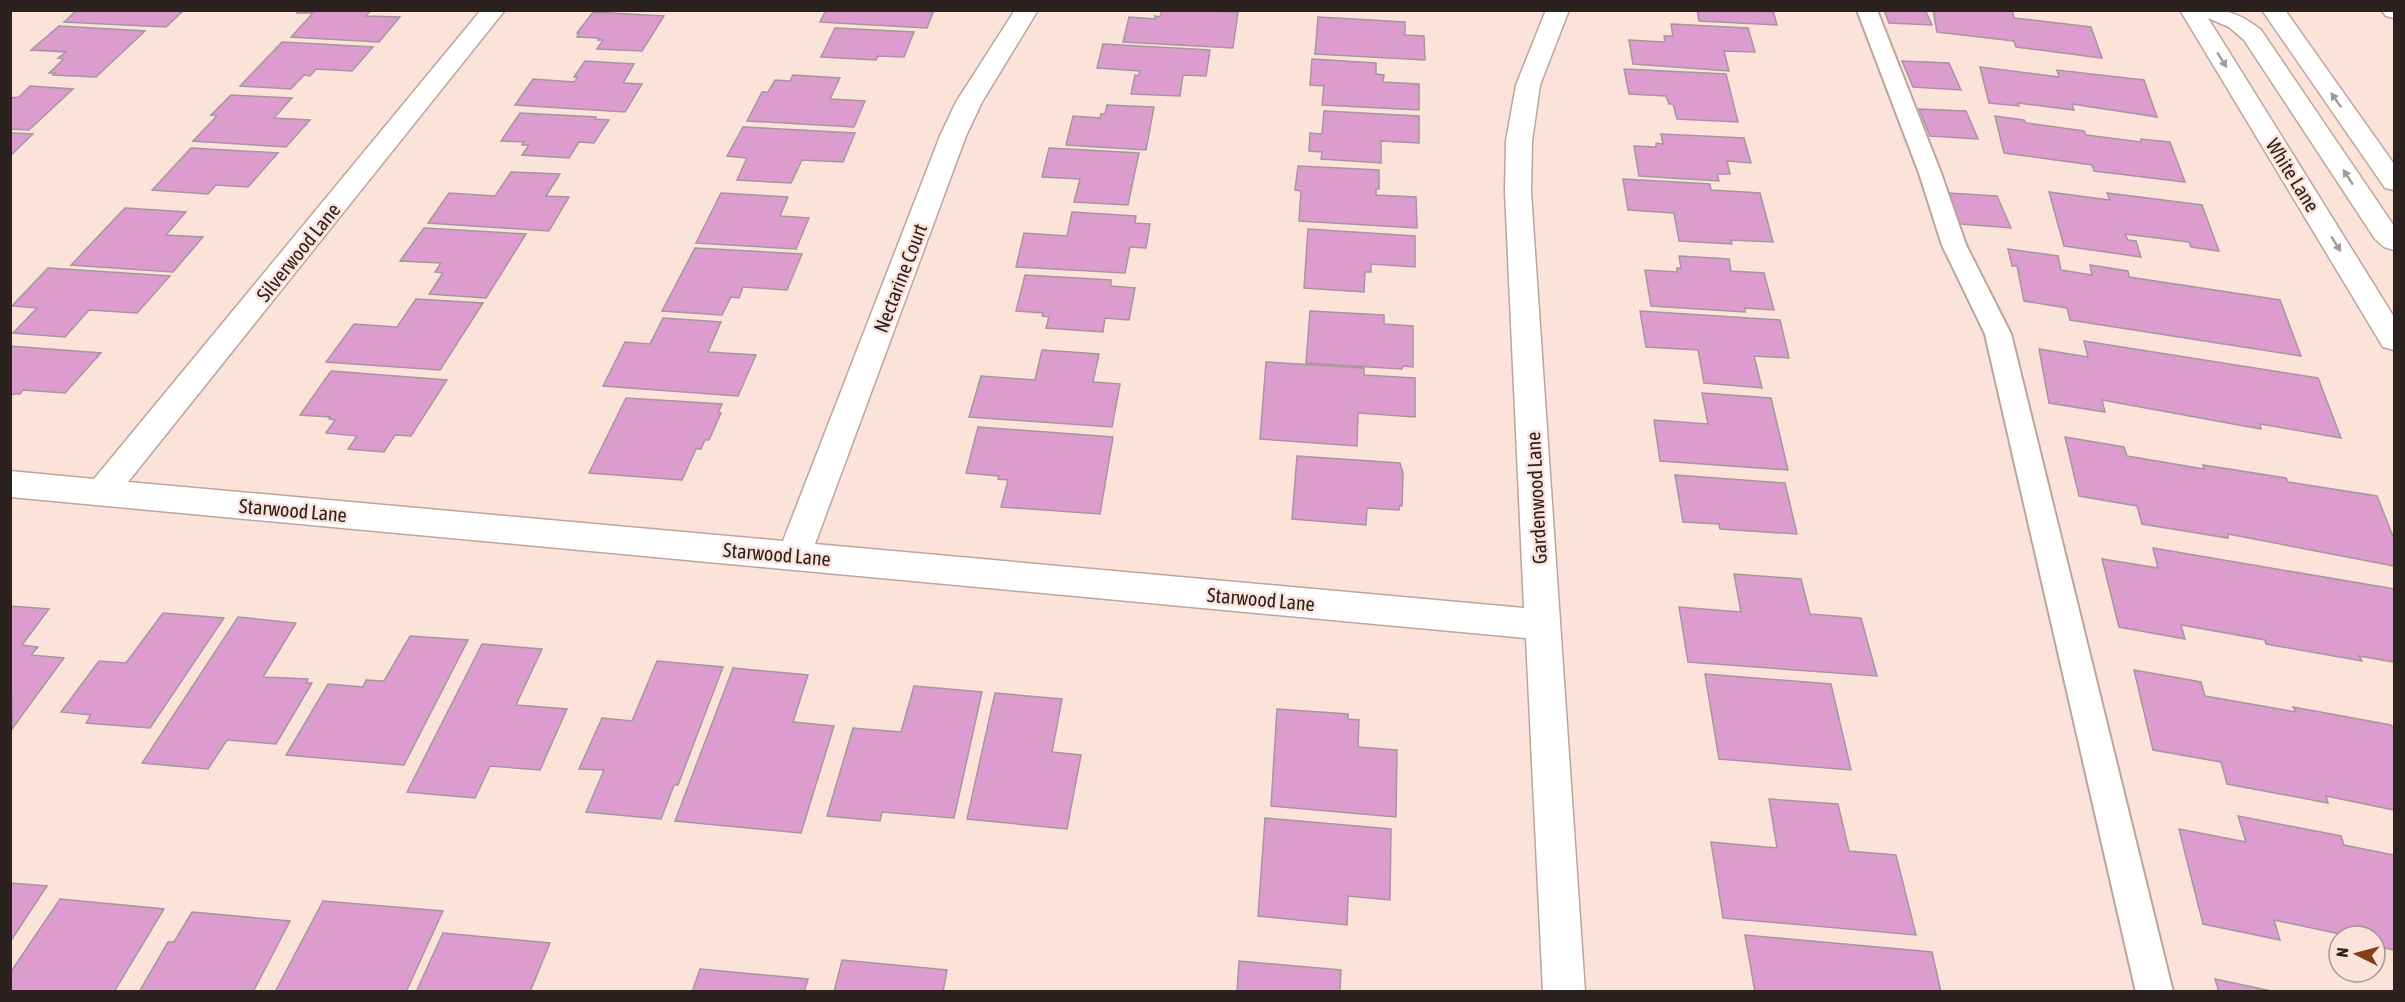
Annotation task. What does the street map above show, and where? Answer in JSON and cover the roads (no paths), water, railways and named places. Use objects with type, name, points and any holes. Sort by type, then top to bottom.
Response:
[{"type":"street","name":"Silverwood Lane","points":[[101,493],[495,10]]},
{"type":"street","name":"Nectarine Court","points":[[794,556],[953,136],[969,102],[1027,10]]},
{"type":"street","name":"Gardenwood Lane","points":[[1558,10],[1528,85],[1519,141],[1518,192],[1564,992]]},
{"type":"street","name":"White Lane","points":[[2191,10],[2394,340]]},
{"type":"street","points":[[2208,10],[2237,22],[2253,35],[2385,233],[2394,241]]},
{"type":"street","points":[[2272,10],[2394,182]]},
{"type":"street","name":"Starwood Lane","points":[[10,484],[1543,625]]},
{"type":"lane","points":[[1867,10],[1930,173],[1954,245],[1998,334],[2155,992]]}]
